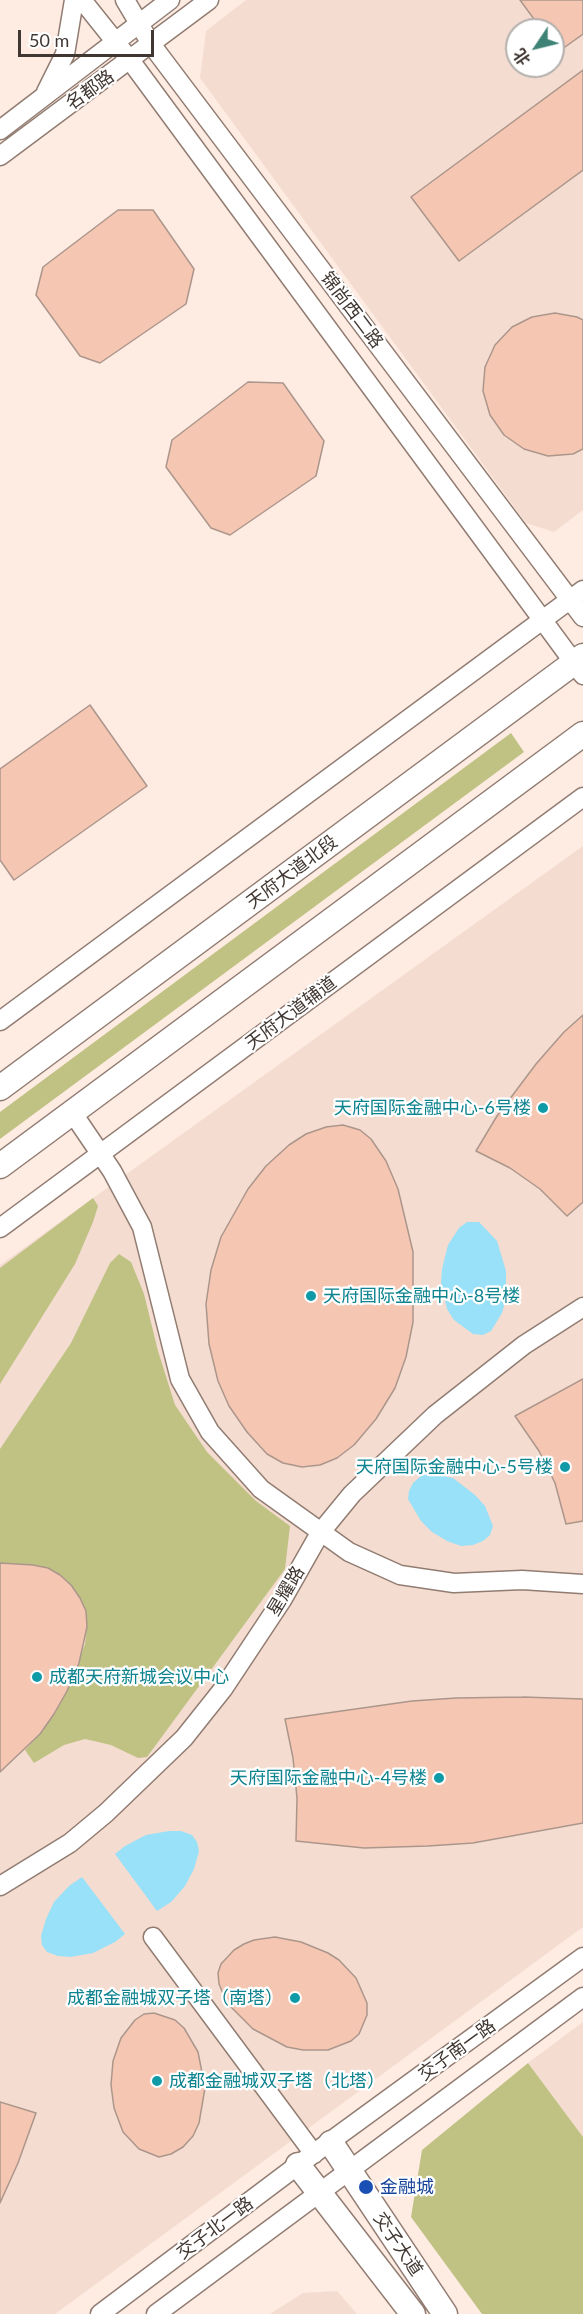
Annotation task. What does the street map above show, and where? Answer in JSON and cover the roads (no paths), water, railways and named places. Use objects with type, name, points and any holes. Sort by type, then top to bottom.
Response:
[{"type":"main road","name":"天府大道北段","points":[[0,1088],[580,664]]},
{"type":"main road","points":[[0,1166],[583,734]]},
{"type":"main road","name":"交子大道","points":[[314,2154],[348,2169],[445,2314]]},
{"type":"main road","name":"交子大道","points":[[314,2154],[320,2192],[412,2314]]},
{"type":"street","points":[[43,98],[65,54],[74,0]]},
{"type":"street","points":[[82,0],[114,43],[130,60],[542,620],[580,664]]},
{"type":"street","name":"锦尚西二路","points":[[125,0],[151,44],[577,594],[583,617]]},
{"type":"street","points":[[0,130],[170,0]]},
{"type":"street","name":"名都路","points":[[0,156],[208,0]]},
{"type":"street","points":[[0,1021],[577,594]]},
{"type":"street","name":"天府大道辅道","points":[[0,1228],[583,797]]},
{"type":"street","points":[[72,1112],[101,1154],[142,1227],[180,1379],[210,1432],[261,1489],[349,1552],[400,1575],[454,1583],[522,1580],[583,1584]]},
{"type":"street","name":"星耀路","points":[[0,1886],[70,1843],[106,1814],[183,1738],[223,1689],[282,1600],[320,1533],[352,1494],[435,1415],[524,1345],[583,1307]]},
{"type":"street","points":[[153,1937],[314,2154]]},
{"type":"street","name":"交子南一路","points":[[314,2154],[583,1957]]},
{"type":"street","name":"交子南一路","points":[[348,2169],[583,1997]]},
{"type":"street","name":"交子北一路","points":[[99,2314],[314,2154]]},
{"type":"street","name":"交子北一路","points":[[156,2314],[348,2169]]},
{"type":"water","points":[[467,1222],[479,1222],[497,1241],[506,1271],[506,1299],[502,1313],[491,1331],[483,1335],[473,1334],[454,1320],[447,1309],[441,1283],[448,1245],[459,1228]]},
{"type":"water","points":[[429,1473],[453,1478],[475,1495],[485,1506],[493,1526],[490,1535],[473,1545],[461,1546],[432,1532],[421,1521],[408,1499],[409,1491],[413,1483]]},
{"type":"water","points":[[181,1831],[192,1835],[199,1851],[194,1869],[185,1886],[171,1902],[157,1911],[115,1854],[146,1835]]},
{"type":"water","points":[[82,1877],[125,1934],[93,1953],[70,1957],[47,1952],[42,1945],[41,1936],[46,1919],[54,1902],[69,1886]]},
{"type":"place","name":"天府国际金融中心-6号楼","points":[[543,1108]]},
{"type":"place","name":"天府国际金融中心-8号楼","points":[[311,1296]]},
{"type":"place","name":"天府国际金融中心-5号楼","points":[[565,1467]]},
{"type":"place","name":"成都天府新城会议中心","points":[[37,1677]]},
{"type":"place","name":"天府国际金融中心-4号楼","points":[[439,1778]]},
{"type":"place","name":"成都金融城双子塔（南塔）","points":[[295,1998]]},
{"type":"place","name":"成都金融城双子塔（北塔）","points":[[157,2081]]},
{"type":"place","name":"金融城","points":[[366,2187]]}]
